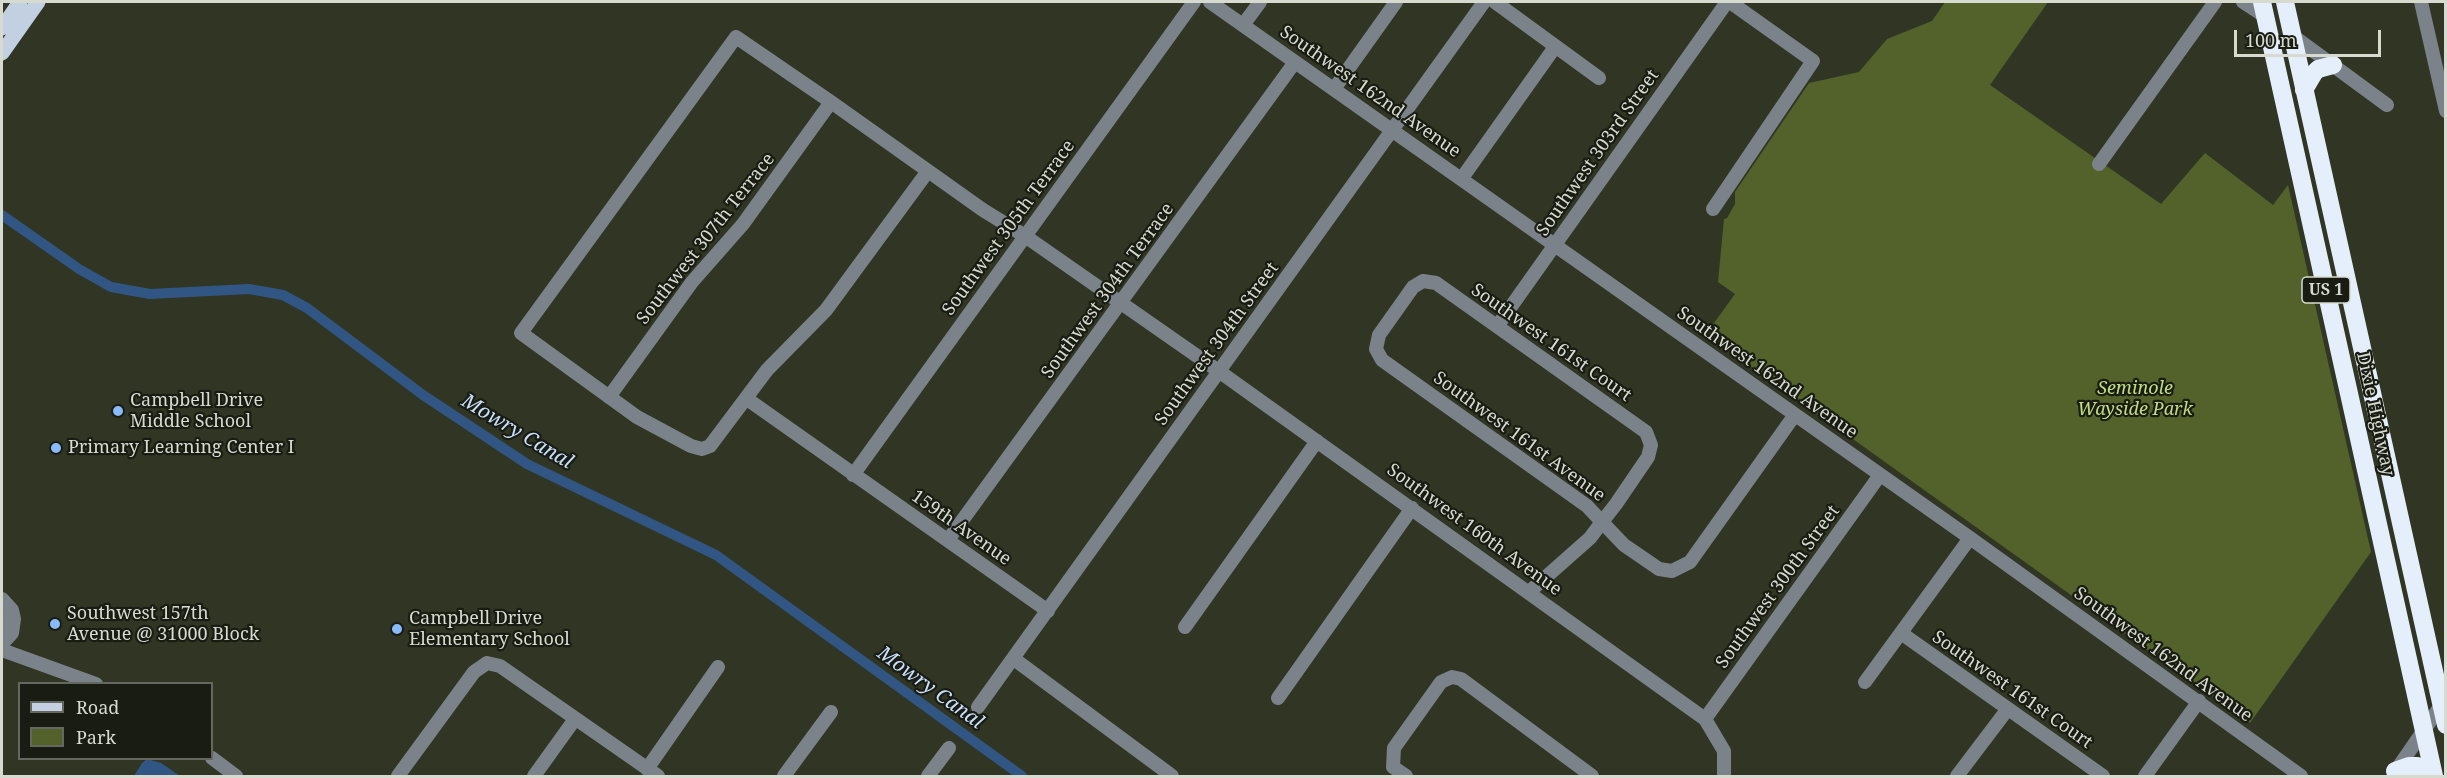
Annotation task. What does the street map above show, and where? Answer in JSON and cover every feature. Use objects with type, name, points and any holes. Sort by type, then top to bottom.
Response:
[{"type":"highway","name":"US 1","points":[[2285,2],[2305,96]]},
{"type":"highway","points":[[2267,7],[2293,36]]},
{"type":"highway","points":[[2267,7],[2279,31],[2293,88],[2305,96],[2311,76],[2318,69],[2333,65]]},
{"type":"highway","name":"Dixie Highway","points":[[2267,7],[2275,60],[2433,777]]},
{"type":"highway","name":"Dixie Highway","points":[[2305,96],[2399,515],[2438,664],[2445,725]]},
{"type":"highway","points":[[2312,228],[2330,258],[2354,360],[2359,365],[2366,366]]},
{"type":"highway","points":[[2347,383],[2352,383],[2361,392],[2380,486],[2399,515]]},
{"type":"highway","points":[[2377,520],[2393,549],[2424,683],[2443,702]]},
{"type":"highway","points":[[2423,730],[2437,742],[2445,775]]},
{"type":"highway","points":[[2393,774],[2409,766],[2417,766],[2433,777]]},
{"type":"main road","points":[[2,53],[6,23],[20,2]]},
{"type":"main road","points":[[6,23],[38,2]]},
{"type":"street","name":"Southwest 305th Terrace","points":[[853,475],[1194,2]]},
{"type":"street","name":"Southwest 162nd Avenue","points":[[1210,2],[1970,538],[2199,701],[2301,777]]},
{"type":"street","points":[[1243,25],[1260,2]]},
{"type":"street","points":[[1334,89],[1396,2]]},
{"type":"street","name":"Southwest 304th Street","points":[[978,708],[1484,2]]},
{"type":"street","points":[[1495,2],[1599,78]]},
{"type":"street","points":[[1713,209],[1812,61],[1728,2]]},
{"type":"street","name":"Southwest 303rd Street","points":[[1498,325],[1728,2]]},
{"type":"street","points":[[2099,164],[2215,2]]},
{"type":"street","points":[[2243,2],[2267,7]]},
{"type":"street","points":[[2421,2],[2445,111]]},
{"type":"street","points":[[2293,36],[2387,105]]},
{"type":"street","points":[[928,171],[826,310],[781,354],[710,446],[702,449],[691,446],[664,433],[609,397],[521,333],[736,37],[831,102],[983,210],[1025,236]]},
{"type":"street","points":[[1462,178],[1555,46]]},
{"type":"street","name":"Southwest 304th Terrace","points":[[948,540],[1295,62]]},
{"type":"street","name":"Southwest 307th Terrace","points":[[609,397],[692,282],[743,224],[831,102]]},
{"type":"street","name":"Southwest 160th Avenue","points":[[1025,236],[1412,508],[1705,719]]},
{"type":"street","name":"Southwest 161st Court","points":[[1376,349],[1378,335],[1413,287],[1423,281],[1436,283],[1646,432],[1651,445],[1648,457],[1602,522]]},
{"type":"street","name":"Southwest 161st Avenue","points":[[1376,349],[1382,360],[1587,507],[1624,544],[1659,569],[1672,572],[1690,562],[1794,416]]},
{"type":"street","name":"159th Avenue","points":[[747,399],[1048,611]]},
{"type":"street","points":[[1185,627],[1317,441]]},
{"type":"street","name":"Southwest 300th Street","points":[[1705,719],[1880,475]]},
{"type":"street","points":[[1278,698],[1412,508]]},
{"type":"street","points":[[1529,592],[1590,538],[1602,522]]},
{"type":"street","points":[[1865,682],[1970,538]]},
{"type":"street","points":[[2,599],[12,610],[14,626],[12,633],[2,644]]},
{"type":"street","points":[[2,618],[2,627]]},
{"type":"street","name":"Southwest 161st Court","points":[[1901,633],[2103,777]]},
{"type":"street","points":[[2,650],[90,682]]},
{"type":"street","points":[[1014,659],[1172,777]]},
{"type":"street","points":[[398,777],[479,667],[487,663],[500,666],[652,773],[718,667]]},
{"type":"street","points":[[1406,777],[1393,767],[1394,748],[1441,682],[1452,677],[1461,679],[1592,777]]},
{"type":"street","points":[[2145,777],[2199,701]]},
{"type":"street","points":[[2393,774],[2443,702]]},
{"type":"street","points":[[1957,777],[2007,710]]},
{"type":"street","points":[[784,777],[831,712]]},
{"type":"street","points":[[534,777],[575,719]]},
{"type":"street","points":[[1705,719],[1724,751],[1724,777]]},
{"type":"street","points":[[928,777],[949,748]]},
{"type":"street","points":[[213,759],[236,777]]},
{"type":"green space","name":"Seminole Wayside Park","points":[[1945,2],[2048,2],[1990,85],[2161,204],[2205,153],[2273,205],[2288,185],[2371,552],[2250,723],[1706,334],[1735,294],[1718,282],[1724,219],[1727,218],[1735,204],[1735,192],[1809,83],[1859,72],[1887,39],[1932,21]]},
{"type":"water","points":[[150,760],[161,763],[180,776],[134,776],[142,763]]},
{"type":"waterway","name":"Mowry Canal","points":[[2,215],[79,269],[111,287],[150,294],[249,289],[283,295],[307,308],[423,395],[527,464],[716,555],[1022,776]]},
{"type":"place","name":"Campbell Drive Middle School","points":[[118,411]]},
{"type":"place","name":"Primary Learning Center I","points":[[56,448]]},
{"type":"place","name":"Southwest 157th Avenue @ 31000 Block","points":[[55,624]]},
{"type":"place","name":"Campbell Drive Elementary School","points":[[397,629]]}]
